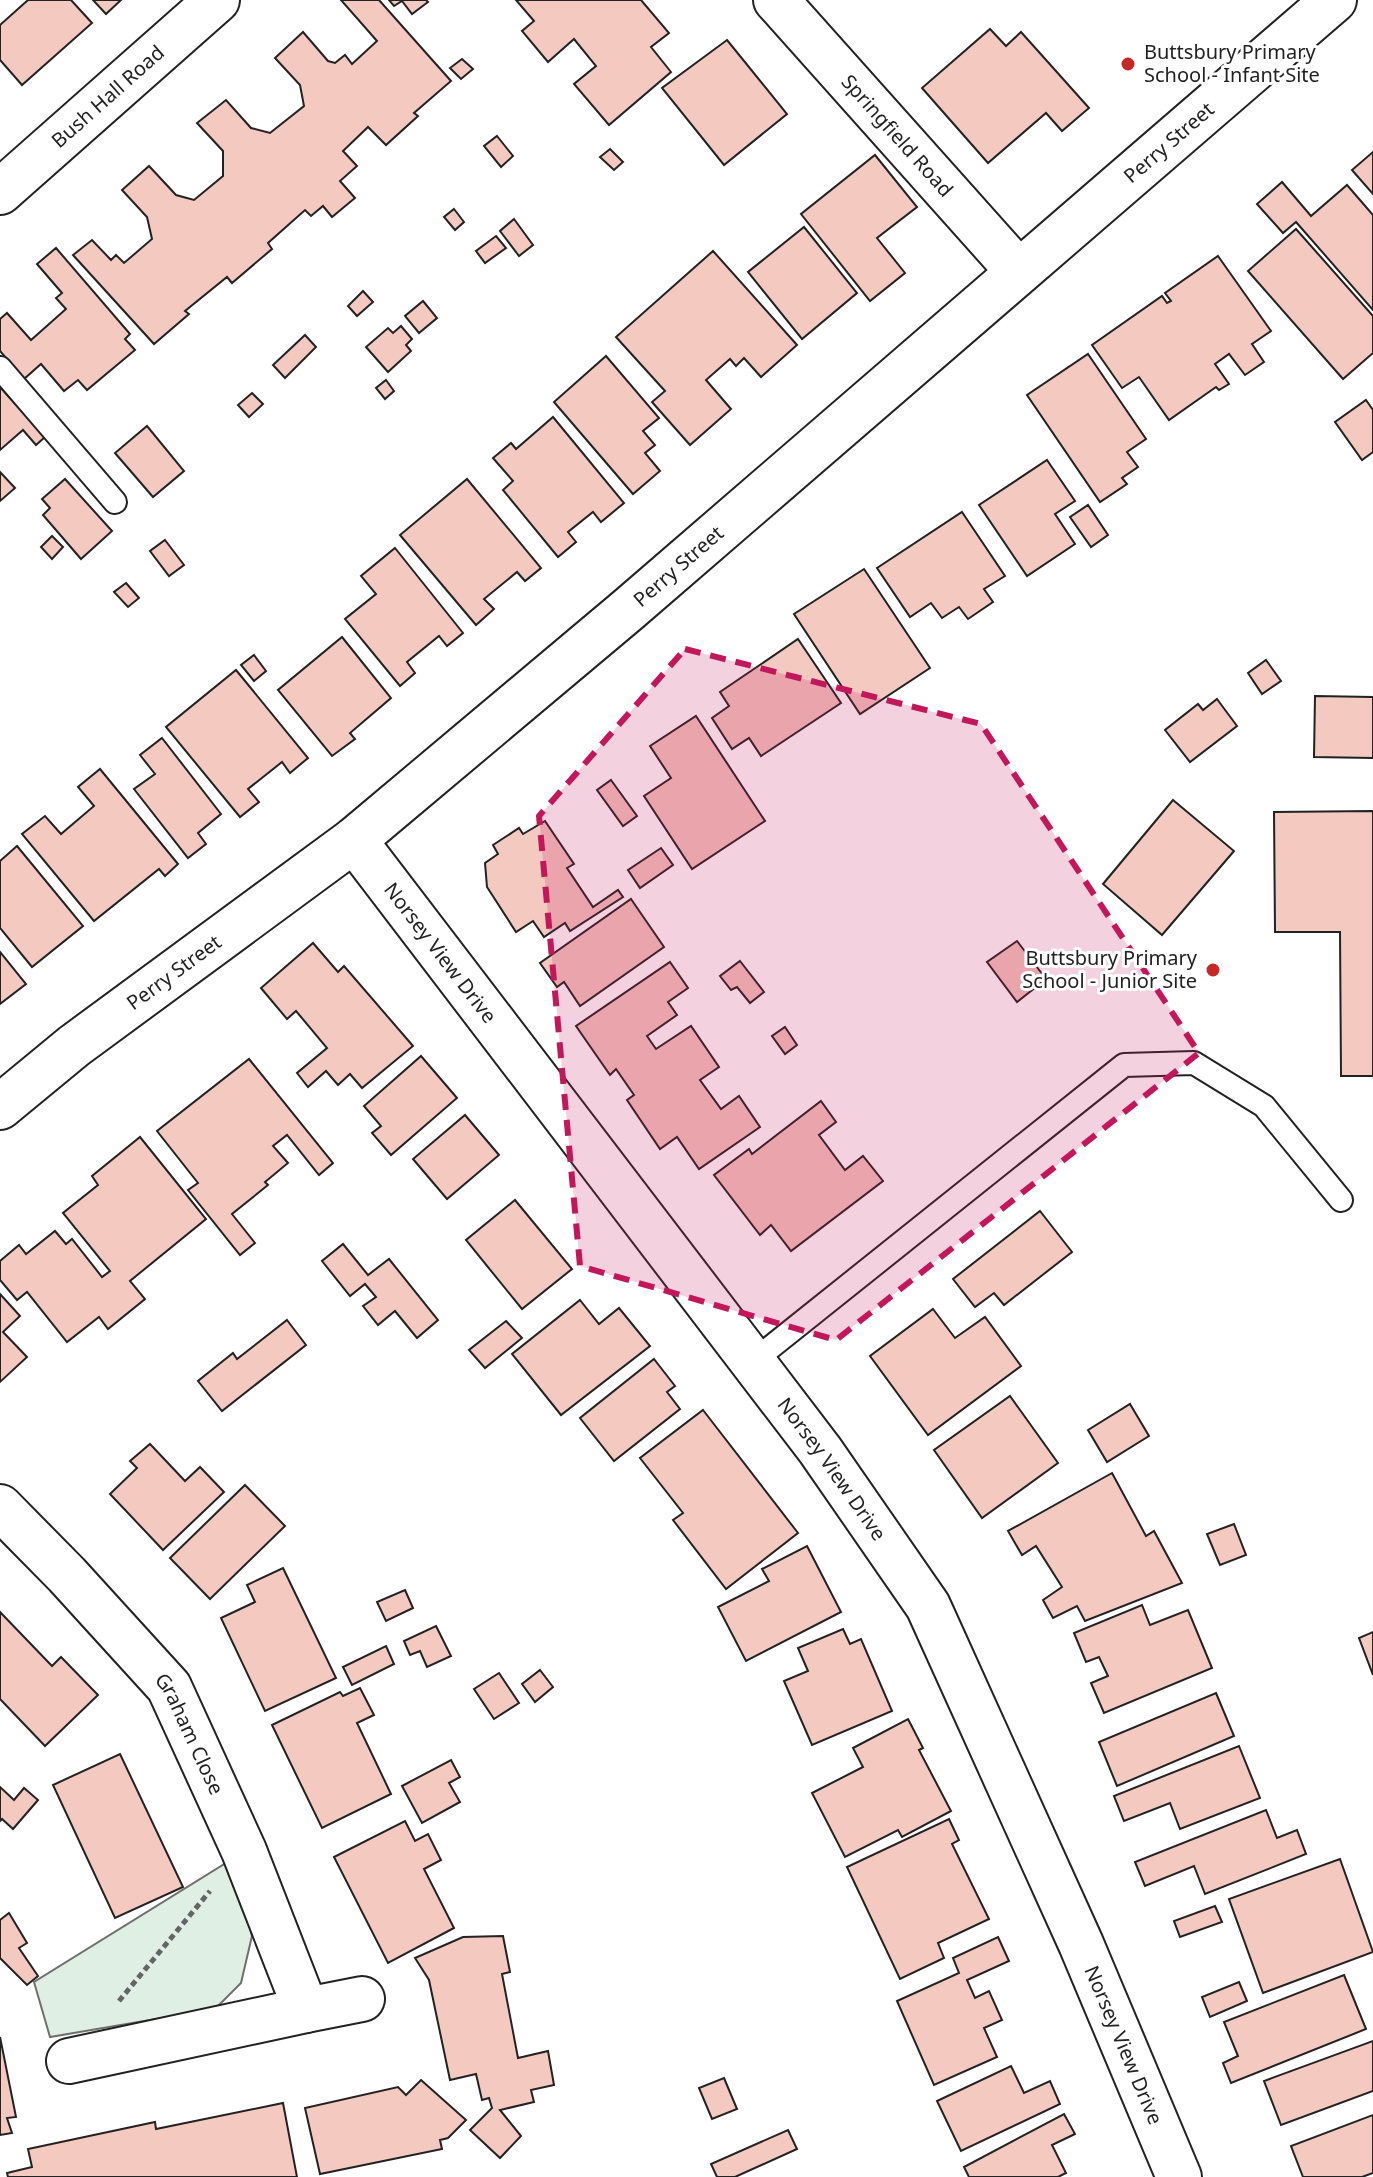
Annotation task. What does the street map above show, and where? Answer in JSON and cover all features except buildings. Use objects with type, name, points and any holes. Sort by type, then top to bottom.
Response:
[{"type":"street","name":"Bush Hall Road","points":[[0,192],[217,0]]},
{"type":"street","name":"Springfield Road","points":[[776,0],[1018,271]]},
{"type":"street","name":"Perry Street","points":[[0,1107],[74,1046],[354,840],[629,609],[1334,0]]},
{"type":"street","name":"Norsey View Drive","points":[[354,840],[838,1476],[928,1606],[1081,1944],[1179,2177]]},
{"type":"street","name":"Graham Close","points":[[0,1507],[169,1687],[244,1851],[306,2010]]},
{"type":"street","points":[[69,2061],[362,1999]]},
{"type":"lane","points":[[0,368],[115,502]]},
{"type":"lane","points":[[751,1363],[1124,1065],[1194,1063],[1264,1106],[1341,1200]]},
{"type":"path","points":[[118,2002],[244,1851]]},
{"type":"highlighted area","points":[[685,649],[981,724],[1199,1053],[836,1340],[580,1266],[539,816]]},
{"type":"green space","points":[[226,1863],[245,1906],[252,1936],[241,1983],[215,2009],[50,2037],[34,1982]]},
{"type":"place","name":"Buttsbury Primary School - Infant Site","points":[[1128,64]]},
{"type":"place","name":"Buttsbury Primary School - Junior Site","points":[[1213,970]]}]
